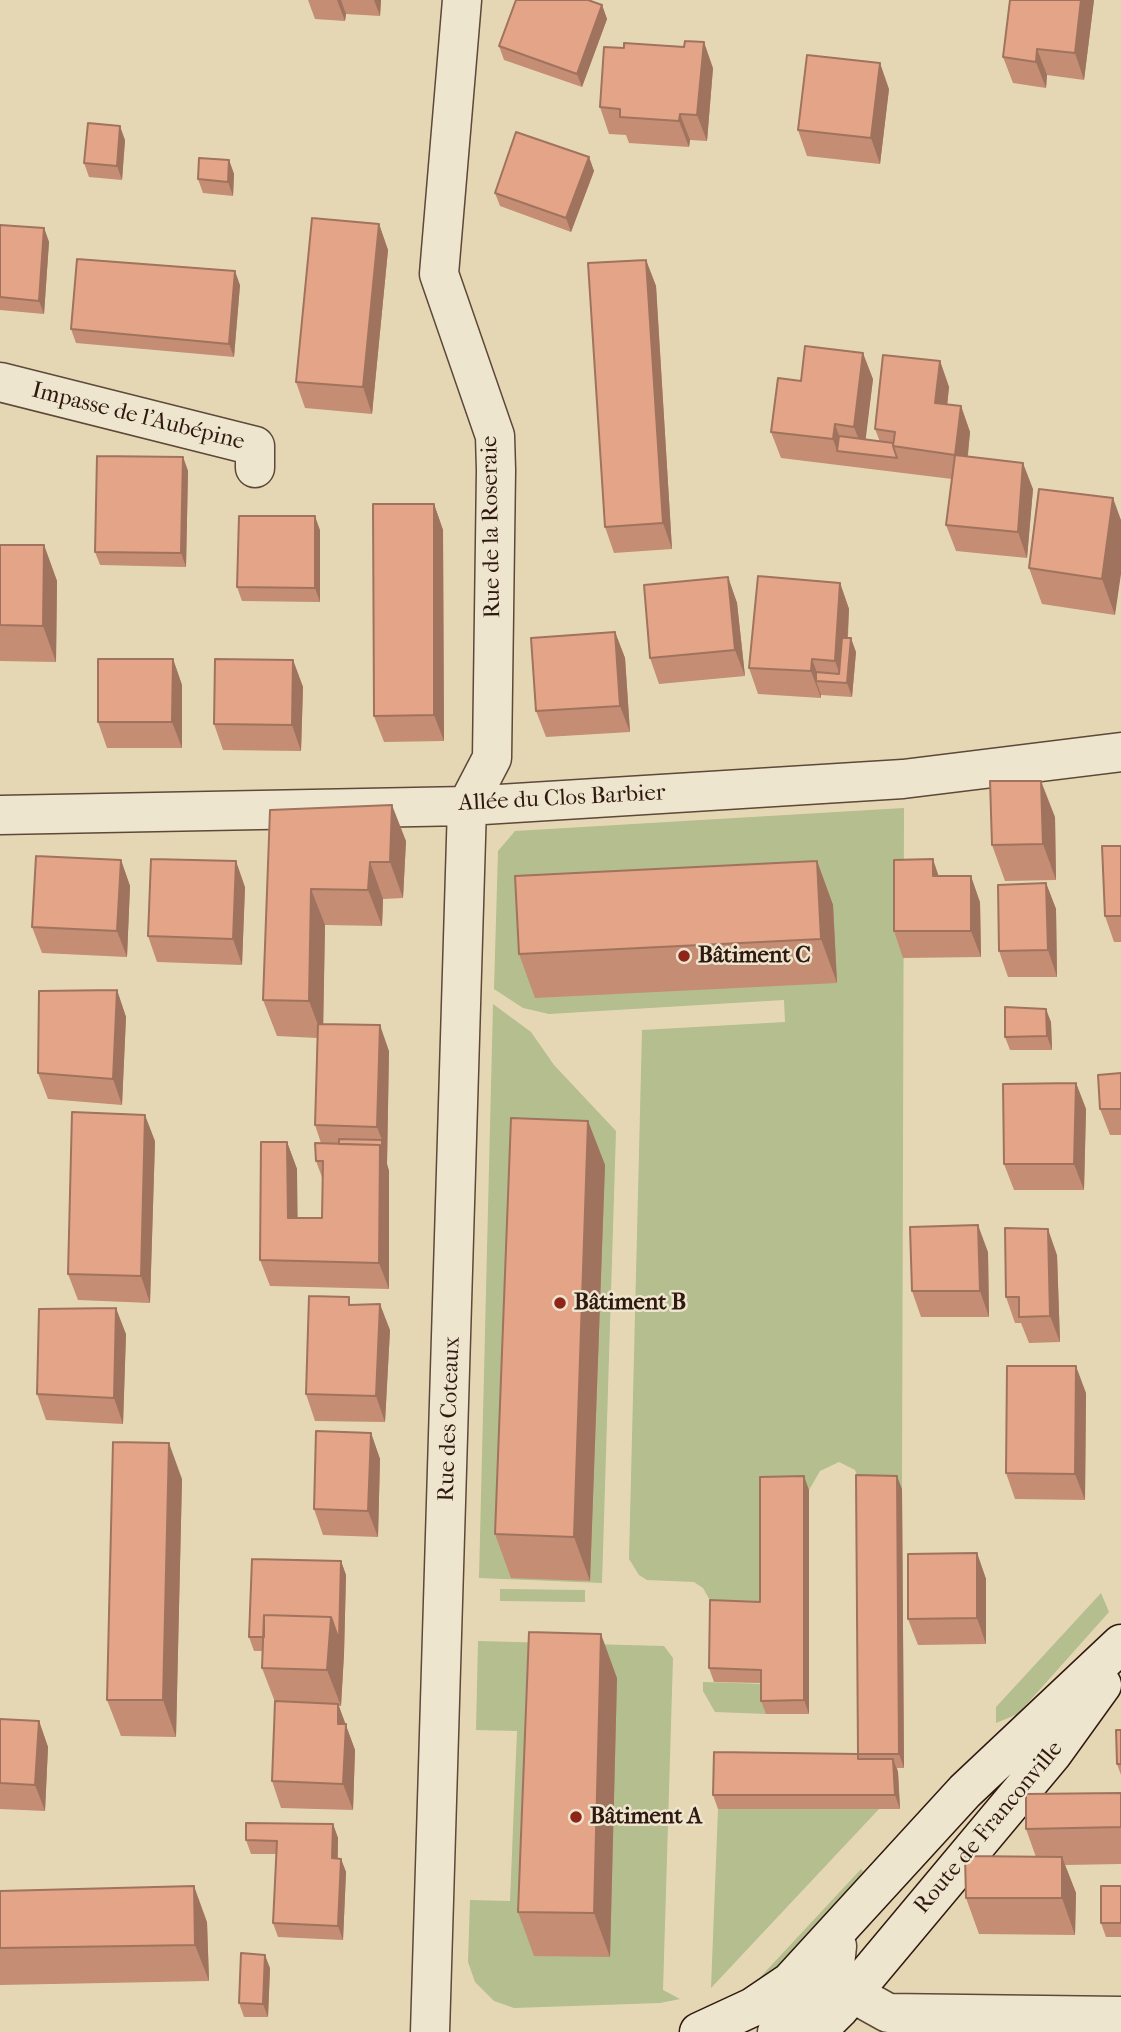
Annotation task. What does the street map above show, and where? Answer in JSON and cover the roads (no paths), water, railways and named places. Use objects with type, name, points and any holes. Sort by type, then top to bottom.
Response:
[{"type":"street","name":"Rue de la Roseraie","points":[[462,0],[439,274],[495,436],[496,470],[492,758],[467,806]]},
{"type":"street","name":"Impasse de l'Aubépine","points":[[0,382],[255,446],[255,468]]},
{"type":"street","name":"Allée du Clos Barbier","points":[[0,815],[467,806],[903,779],[1121,752]]},
{"type":"street","name":"Rue des Coteaux","points":[[430,2032],[467,806]]},
{"type":"street","name":"Route de Franconville","points":[[816,2032],[842,1963],[965,1791],[1121,1644]]},
{"type":"street","name":"Route de Franconville","points":[[699,2032],[765,2019],[790,1982],[842,1963],[1053,1753],[1121,1659]]},
{"type":"street","points":[[842,1963],[888,2013],[1121,2015]]},
{"type":"place","name":"Bâtiment C","points":[[684,956]]},
{"type":"place","name":"Bâtiment B","points":[[560,1303]]},
{"type":"place","name":"Bâtiment A","points":[[576,1817]]}]
